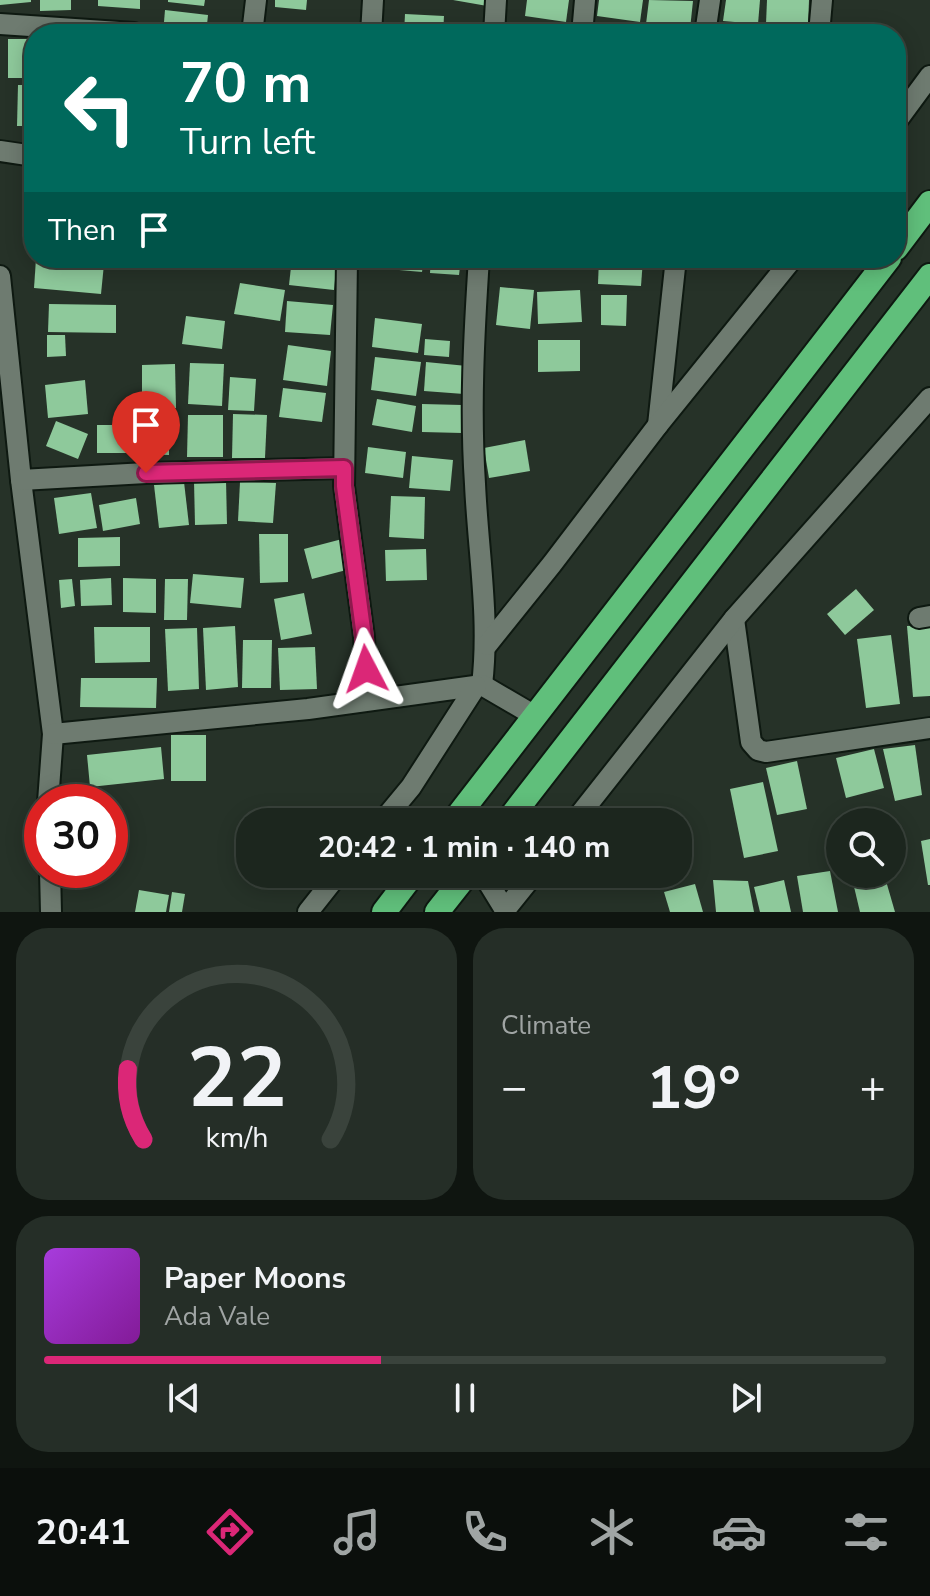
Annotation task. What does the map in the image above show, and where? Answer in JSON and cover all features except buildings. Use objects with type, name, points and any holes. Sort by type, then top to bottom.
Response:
[{"type":"highway","points":[[906,235],[930,203]]},
{"type":"highway","points":[[464,808],[881,268]]},
{"type":"highway","points":[[518,808],[930,276]]},
{"type":"highway","points":[[384,912],[402,888]]},
{"type":"highway","points":[[437,912],[456,888]]},
{"type":"street","points":[[253,24],[256,0]]},
{"type":"street","points":[[372,24],[373,0]]},
{"type":"street","points":[[495,24],[496,0]]},
{"type":"street","points":[[583,24],[585,0]]},
{"type":"street","points":[[706,24],[710,0]]},
{"type":"street","points":[[820,24],[822,0]]},
{"type":"street","points":[[0,24],[24,26]]},
{"type":"street","points":[[906,108],[930,76]]},
{"type":"street","points":[[0,151],[24,155]]},
{"type":"street","points":[[347,268],[345,497],[364,637],[367,700]]},
{"type":"street","points":[[394,808],[479,685],[487,645],[474,481],[473,351],[478,268]]},
{"type":"street","points":[[658,425],[675,268]]},
{"type":"street","points":[[487,645],[785,268]]},
{"type":"street","points":[[0,276],[21,480],[53,734],[49,784]]},
{"type":"street","points":[[585,808],[734,619],[930,398]]},
{"type":"street","points":[[21,480],[344,468]]},
{"type":"street","points":[[734,619],[751,742],[758,750],[766,752],[930,728]]},
{"type":"street","points":[[53,734],[308,709],[479,685],[535,716]]},
{"type":"street","points":[[50,888],[51,912]]},
{"type":"street","points":[[308,912],[327,888]]},
{"type":"street","points":[[491,888],[505,911],[523,888]]},
{"type":"route","points":[[146,473],[344,468],[366,669]]}]
